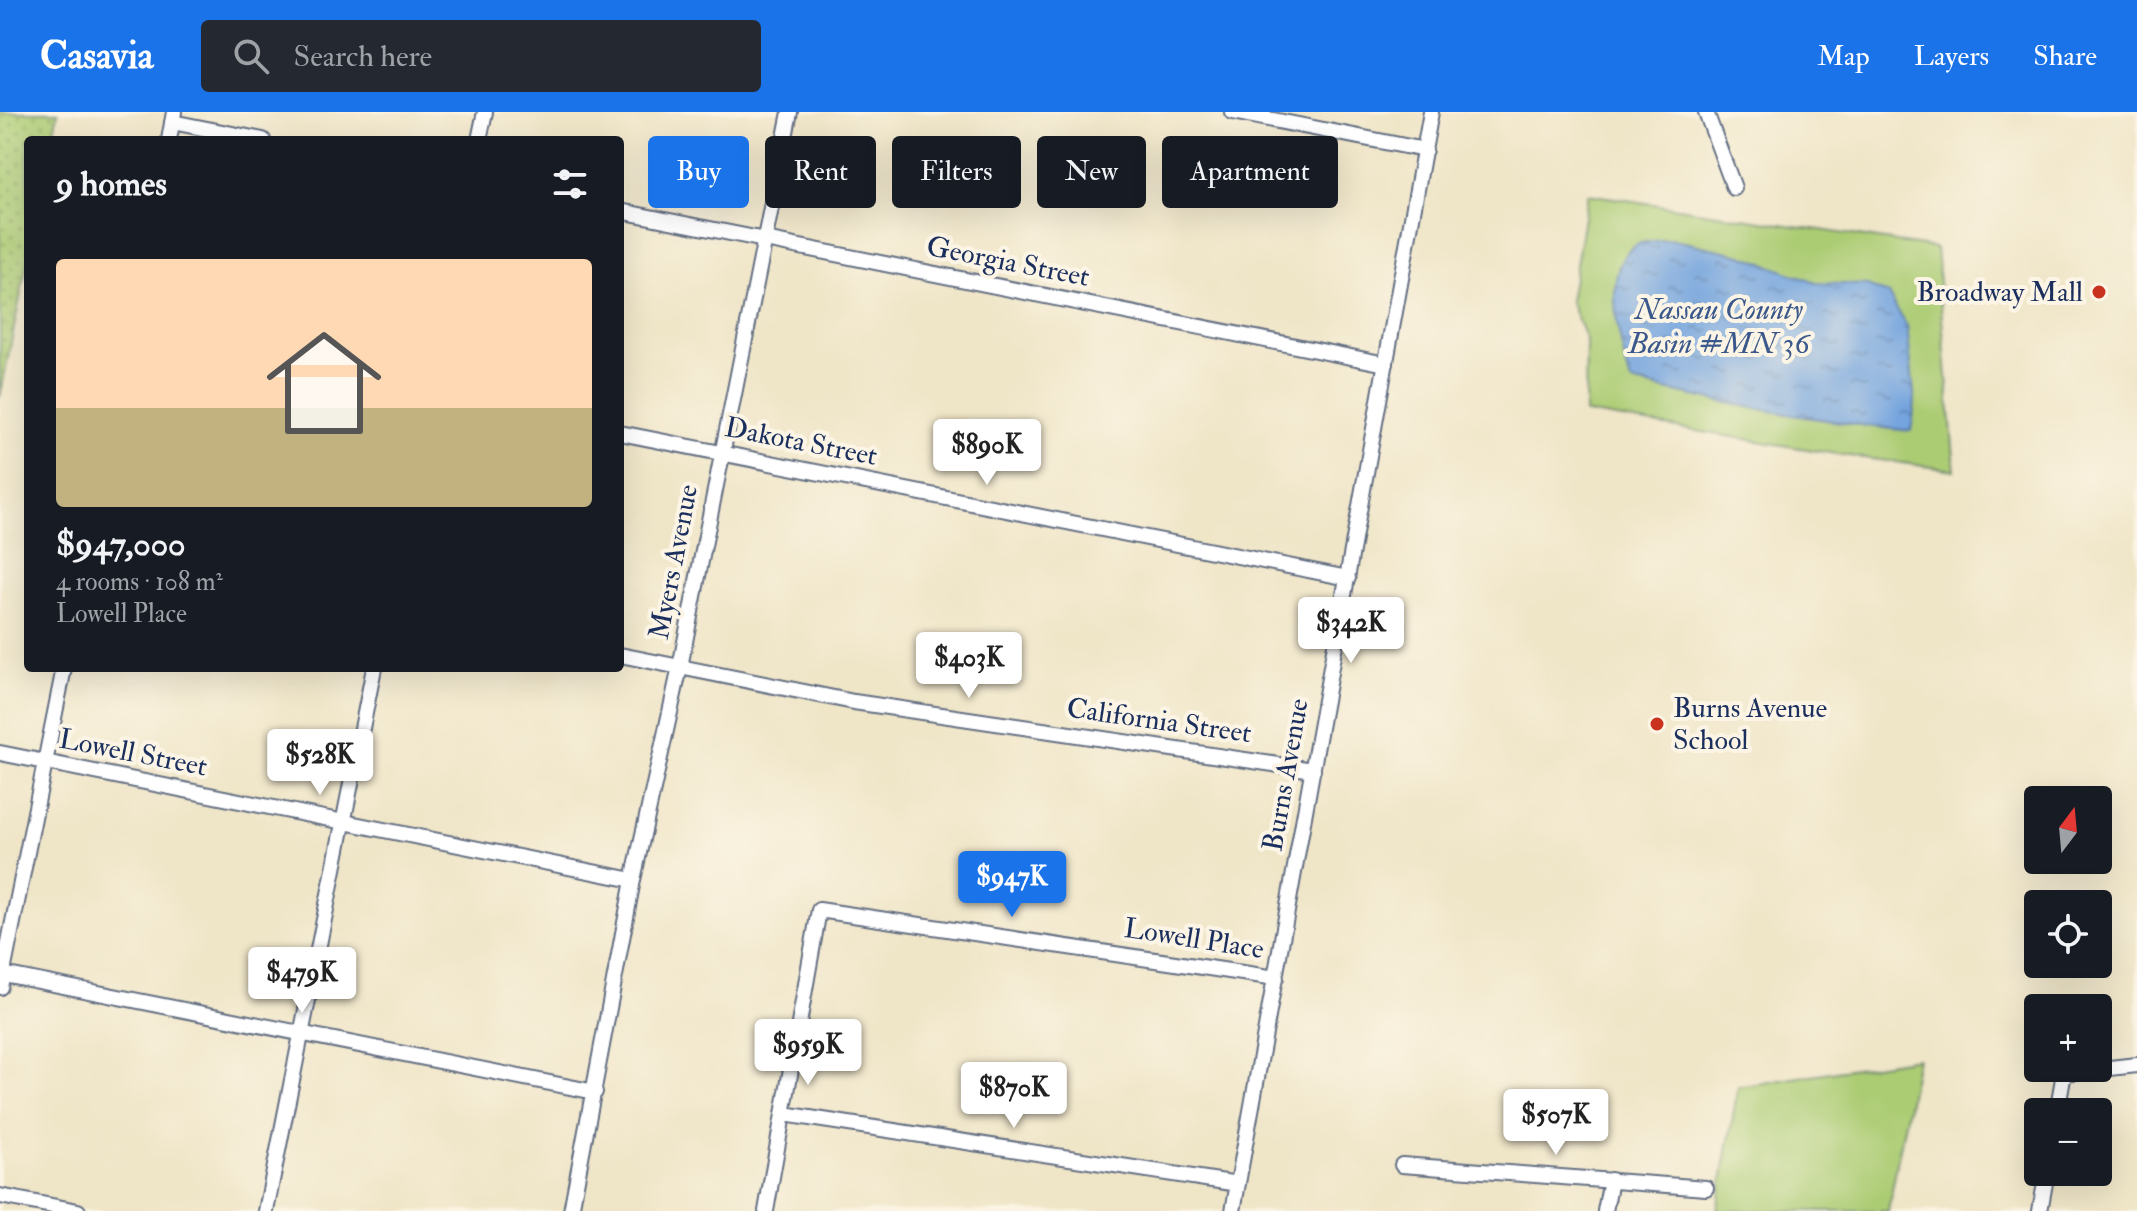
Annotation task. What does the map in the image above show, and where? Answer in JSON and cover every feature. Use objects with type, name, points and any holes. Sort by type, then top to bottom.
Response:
[{"type":"street","points":[[480,136],[485,112]]},
{"type":"street","name":"Myers Avenue","points":[[571,1211],[633,880],[680,667],[790,112]]},
{"type":"street","points":[[1232,112],[1425,150]]},
{"type":"street","name":"Burns Avenue","points":[[1233,1211],[1431,112]]},
{"type":"street","points":[[1706,112],[1734,188]]},
{"type":"street","points":[[173,117],[247,136]]},
{"type":"street","name":"Georgia Street","points":[[624,212],[1386,364]]},
{"type":"street","name":"Dakota Street","points":[[624,434],[1348,578]]},
{"type":"street","name":"California Street","points":[[624,656],[854,702],[1313,770]]},
{"type":"street","points":[[63,672],[1,980],[301,1034],[595,1092]]},
{"type":"street","points":[[266,1211],[373,672]]},
{"type":"street","name":"Lowell Street","points":[[0,753],[633,880]]},
{"type":"street","name":"Lowell Place","points":[[784,1114],[819,910],[1276,978]]},
{"type":"street","points":[[2112,1068],[2137,1065]]},
{"type":"street","points":[[766,1211],[784,1114],[1238,1184]]},
{"type":"street","points":[[1402,1165],[1706,1188]]},
{"type":"street","points":[[1605,1211],[1611,1180]]},
{"type":"street","points":[[2040,1211],[2044,1186]]},
{"type":"street","points":[[0,1196],[78,1211]]},
{"type":"green space","points":[[0,112],[58,112],[53,136],[24,136],[24,279],[0,397]]},
{"type":"green space","points":[[1588,194],[1936,248],[1955,470],[1585,413],[1586,340],[1570,301]]},
{"type":"green space","points":[[1917,1058],[1888,1211],[1717,1211],[1738,1087]]},
{"type":"water","name":"Nassau County Basin #MN 36","points":[[1671,239],[1742,255],[1816,283],[1865,285],[1888,294],[1907,326],[1915,403],[1911,431],[1770,411],[1631,382],[1618,330],[1617,273],[1623,257],[1634,246]]},
{"type":"place","name":"Broadway Mall","points":[[2099,292]]},
{"type":"place","name":"Burns Avenue School","points":[[1657,724]]}]
